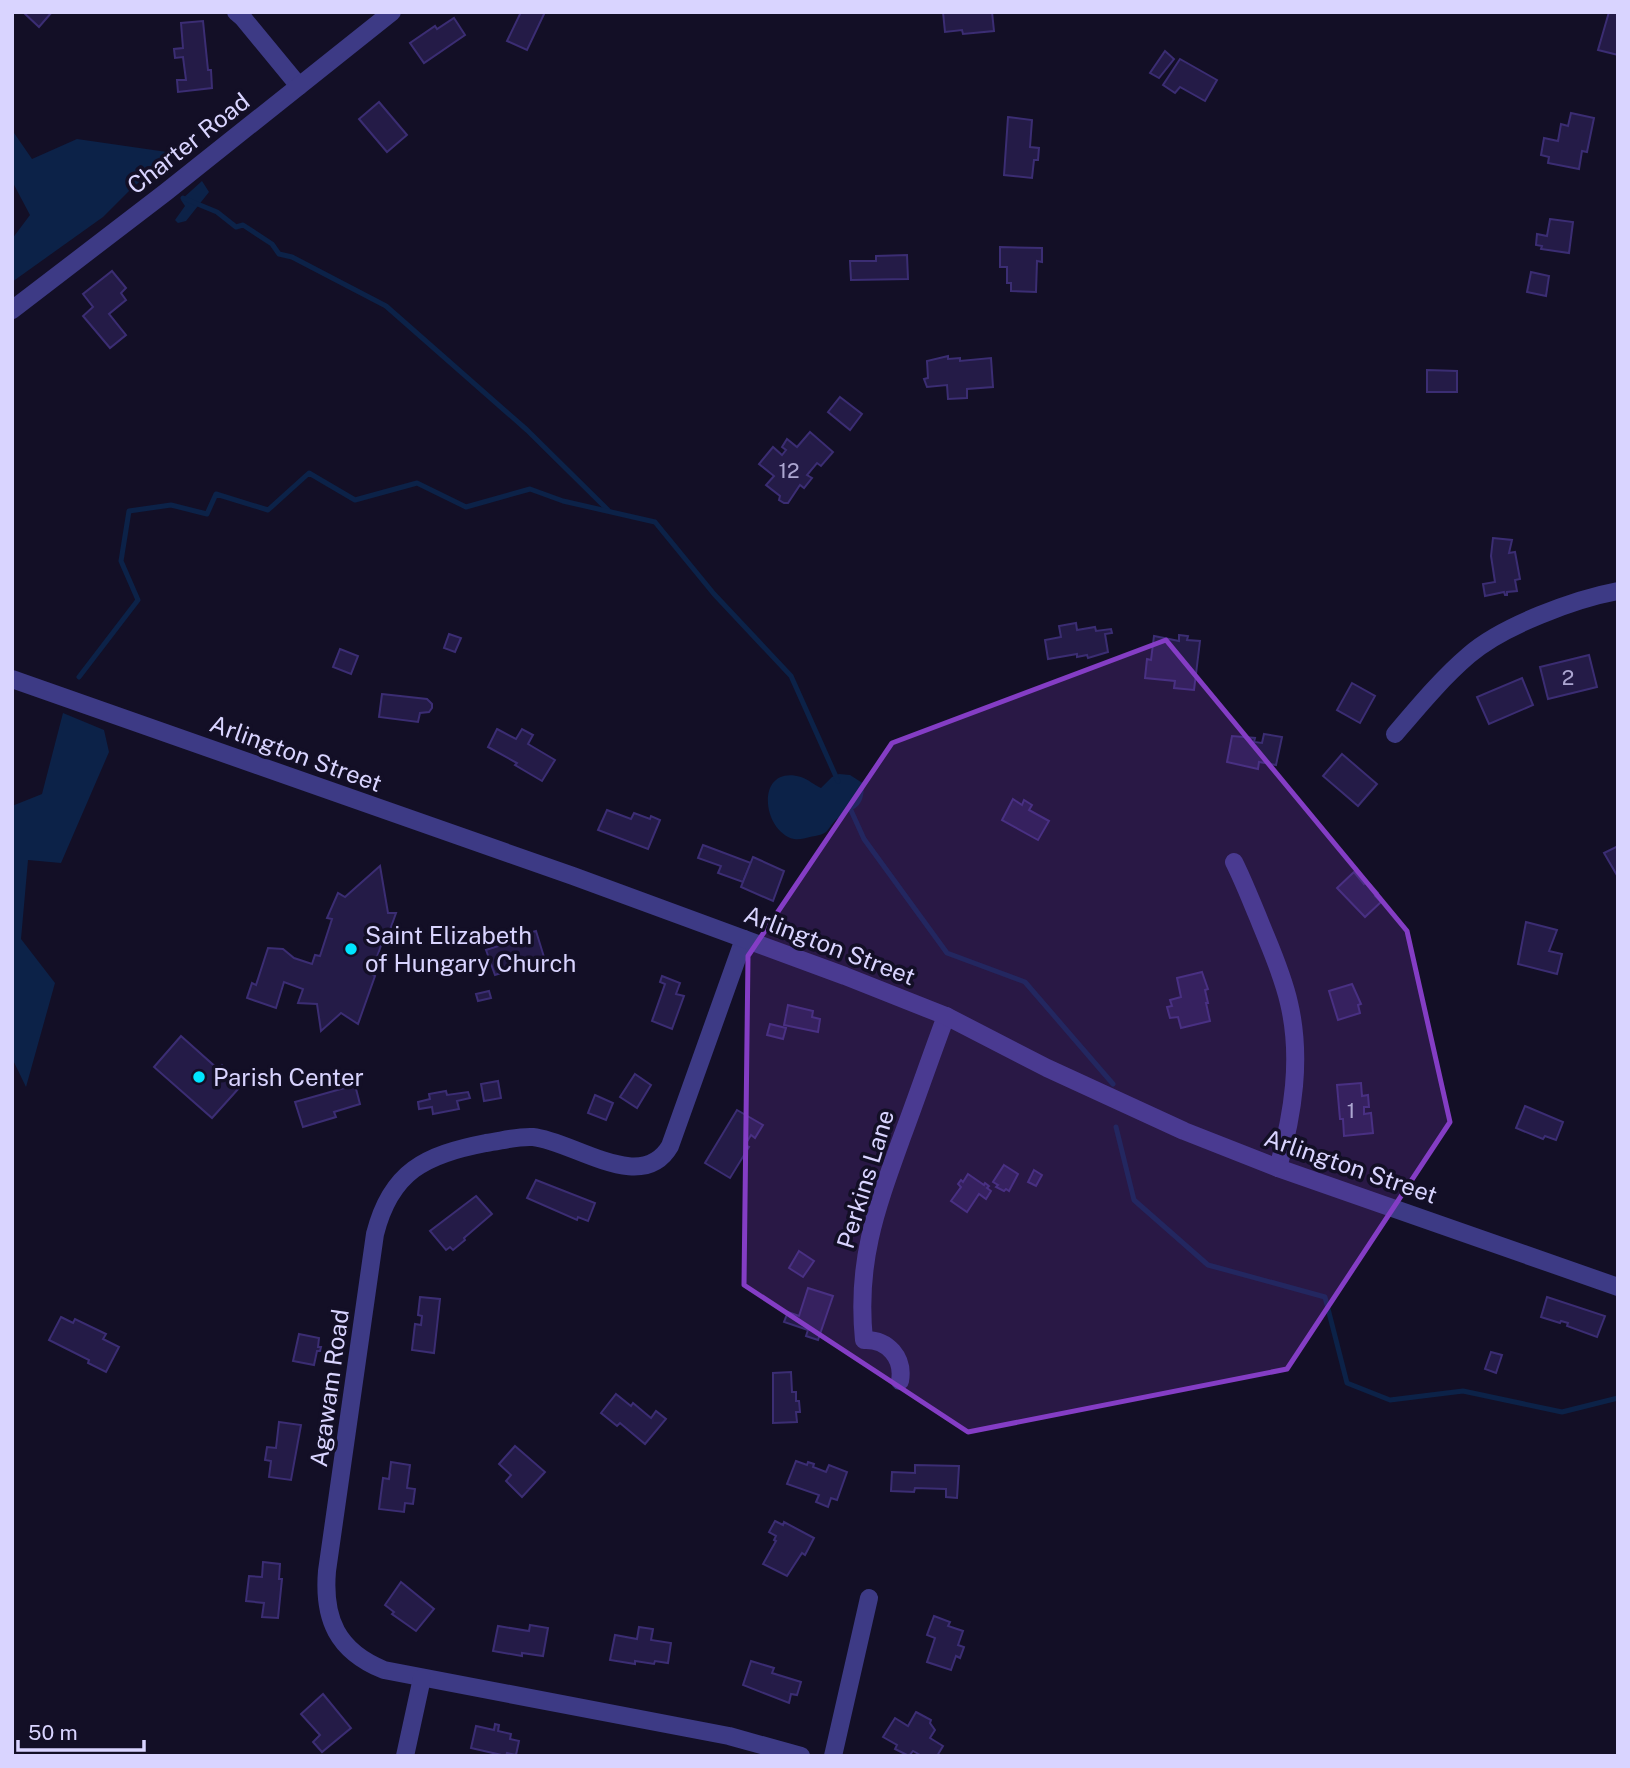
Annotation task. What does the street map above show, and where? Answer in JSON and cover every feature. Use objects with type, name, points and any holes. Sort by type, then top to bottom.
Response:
[{"type":"street","points":[[236,12],[299,86]]},
{"type":"street","name":"Charter Road","points":[[12,310],[392,12]]},
{"type":"street","points":[[1395,734],[1470,654],[1505,631],[1548,612],[1618,590]]},
{"type":"street","name":"Arlington Street","points":[[12,679],[548,867],[744,939],[946,1016],[1072,1080],[1278,1168],[1391,1205],[1618,1287]]},
{"type":"street","points":[[1234,862],[1276,959],[1293,1024],[1294,1090],[1289,1129],[1278,1168]]},
{"type":"street","name":"Agawam Road","points":[[744,939],[670,1146],[660,1159],[644,1166],[625,1166],[543,1139],[520,1137],[457,1149],[430,1158],[409,1171],[384,1204],[375,1234],[327,1571],[326,1599],[334,1628],[352,1652],[384,1670],[729,1736],[801,1756]]},
{"type":"street","name":"Perkins Lane","points":[[900,1381],[898,1360],[890,1349],[878,1341],[864,1340],[862,1302],[865,1254],[877,1208],[946,1016]]},
{"type":"street","points":[[833,1756],[869,1598]]},
{"type":"street","points":[[405,1756],[422,1678]]},
{"type":"highlighted area","points":[[1166,640],[1407,931],[1450,1122],[1287,1369],[968,1432],[744,1285],[748,956],[892,743]]},
{"type":"water","points":[[12,130],[32,159],[77,139],[174,153],[103,217],[12,282],[12,239],[30,215],[12,181]]},
{"type":"water","points":[[202,181],[209,192],[186,221],[178,223],[175,220],[185,206],[181,200]]},
{"type":"water","points":[[63,713],[104,730],[109,752],[61,863],[28,860],[21,939],[55,983],[26,1087],[12,1058],[12,806],[42,794]]},
{"type":"water","points":[[839,774],[850,775],[864,784],[862,799],[857,807],[837,819],[820,835],[794,839],[783,834],[775,824],[768,800],[770,789],[776,780],[786,776],[801,777],[821,788]]},
{"type":"building","points":[[23,12],[52,12],[39,27]]},
{"type":"building","points":[[521,12],[545,12],[527,50],[507,41]]},
{"type":"building","points":[[943,12],[992,12],[994,31],[963,34],[962,30],[945,32]]},
{"type":"building","points":[[1609,12],[1618,13],[1618,55],[1598,50]]},
{"type":"building","points":[[454,18],[465,35],[424,63],[410,43],[435,26],[437,29]]},
{"type":"building","points":[[203,21],[212,88],[178,92],[177,80],[186,80],[183,57],[175,58],[174,49],[183,48],[181,23]]},
{"type":"building","points":[[1165,51],[1174,59],[1159,78],[1150,73]]},
{"type":"building","points":[[1180,59],[1217,80],[1205,101],[1180,87],[1175,93],[1163,85]]},
{"type":"building","points":[[379,102],[407,135],[387,152],[359,119]]},
{"type":"building","points":[[1571,113],[1594,118],[1587,152],[1582,151],[1579,169],[1548,163],[1549,157],[1541,155],[1544,138],[1558,141],[1561,124],[1568,126]]},
{"type":"building","points":[[1008,117],[1032,120],[1030,147],[1039,148],[1038,160],[1034,160],[1032,178],[1004,175]]},
{"type":"building","points":[[1550,219],[1573,222],[1569,253],[1541,249],[1542,246],[1536,245],[1537,234],[1547,236]]},
{"type":"building","points":[[1000,247],[1042,248],[1042,262],[1037,261],[1036,292],[1011,291],[1011,283],[1007,283],[1007,267],[1000,267]]},
{"type":"building","points":[[907,255],[908,279],[851,280],[850,261],[876,261],[876,256]]},
{"type":"building","points":[[112,271],[126,288],[121,293],[126,300],[109,314],[126,335],[110,348],[83,316],[93,307],[83,294]]},
{"type":"building","points":[[1531,272],[1549,276],[1546,296],[1527,292]]},
{"type":"building","points":[[948,356],[948,359],[960,358],[960,361],[991,358],[993,387],[967,389],[967,398],[948,399],[947,385],[927,387],[924,379],[928,378],[927,361]]},
{"type":"building","points":[[1427,370],[1457,371],[1457,392],[1427,392]]},
{"type":"building","points":[[840,397],[862,414],[850,430],[828,412]]},
{"type":"building","points":[[810,432],[833,452],[821,466],[817,463],[807,475],[812,478],[804,488],[800,485],[788,503],[784,503],[779,500],[780,496],[766,485],[774,476],[759,464],[773,447],[782,455],[786,450],[782,447],[787,439],[797,447]]},
{"type":"building","points":[[1493,538],[1512,540],[1509,553],[1515,552],[1520,579],[1515,580],[1517,591],[1507,592],[1507,595],[1504,592],[1485,596],[1483,584],[1495,582],[1491,556]]},
{"type":"building","points":[[1076,623],[1077,630],[1095,627],[1096,631],[1111,629],[1112,633],[1105,634],[1108,652],[1088,658],[1087,655],[1077,657],[1077,654],[1048,659],[1045,640],[1061,637],[1059,626]]},
{"type":"building","points":[[449,634],[461,638],[455,652],[444,648]]},
{"type":"building","points":[[1179,635],[1188,636],[1187,640],[1200,641],[1194,690],[1174,688],[1175,681],[1145,678],[1154,636],[1179,641]]},
{"type":"building","points":[[340,649],[358,656],[351,674],[333,667]]},
{"type":"building","points":[[1589,655],[1597,687],[1548,699],[1540,667]]},
{"type":"building","points":[[1522,678],[1533,705],[1489,724],[1477,697]]},
{"type":"building","points":[[1352,683],[1375,696],[1360,723],[1337,710]]},
{"type":"building","points":[[382,694],[427,699],[432,708],[429,712],[420,713],[418,722],[379,717]]},
{"type":"building","points":[[497,729],[516,739],[522,729],[533,735],[528,744],[555,760],[542,781],[488,747]]},
{"type":"building","points":[[1264,734],[1282,737],[1276,765],[1259,762],[1258,769],[1227,762],[1232,736],[1255,738],[1254,742],[1262,743]]},
{"type":"building","points":[[1342,754],[1377,784],[1358,806],[1323,776]]},
{"type":"building","points":[[1013,799],[1022,805],[1024,800],[1032,805],[1029,810],[1049,821],[1038,840],[1002,820]]},
{"type":"building","points":[[607,810],[631,819],[634,813],[660,820],[648,849],[598,830]]},
{"type":"building","points":[[703,845],[751,863],[743,882],[718,873],[721,866],[698,858]]},
{"type":"building","points":[[1618,846],[1618,877],[1604,853]]},
{"type":"building","points":[[753,857],[784,871],[773,901],[741,887]]},
{"type":"building","name":"Saint Elizabeth of Hungary Church","points":[[380,866],[388,913],[396,913],[371,974],[375,976],[358,1024],[341,1013],[321,1031],[317,1004],[298,1003],[303,989],[284,982],[276,1008],[247,998],[252,983],[256,985],[268,948],[283,949],[294,958],[312,964],[315,955],[320,956],[332,919],[327,918],[338,893],[345,897]]},
{"type":"building","points":[[1354,872],[1364,884],[1367,881],[1378,893],[1375,896],[1381,902],[1365,917],[1337,888]]},
{"type":"building","points":[[1526,922],[1557,930],[1549,951],[1562,954],[1557,974],[1518,964]]},
{"type":"building","points":[[536,931],[548,970],[536,974],[532,963],[495,975],[486,950]]},
{"type":"building","points":[[1202,972],[1208,989],[1205,990],[1210,1021],[1181,1028],[1178,1017],[1170,1018],[1167,1007],[1172,1006],[1170,1000],[1181,997],[1177,978]]},
{"type":"building","points":[[662,976],[680,983],[676,994],[684,996],[672,1029],[652,1021],[665,984],[660,982]]},
{"type":"building","points":[[1352,984],[1361,1004],[1358,1005],[1360,1013],[1338,1020],[1329,991]]},
{"type":"building","points":[[489,991],[491,998],[478,1001],[476,994]]},
{"type":"building","points":[[788,1005],[813,1011],[812,1017],[820,1019],[818,1032],[784,1025]]},
{"type":"building","points":[[770,1024],[786,1028],[783,1039],[767,1035]]},
{"type":"building","name":"Parish Center","points":[[181,1036],[218,1069],[222,1065],[234,1075],[230,1079],[239,1088],[212,1118],[154,1067]]},
{"type":"building","points":[[635,1074],[651,1085],[637,1108],[620,1097]]},
{"type":"building","points":[[498,1081],[501,1098],[484,1101],[481,1084]]},
{"type":"building","points":[[1361,1083],[1362,1096],[1368,1095],[1369,1107],[1364,1107],[1364,1114],[1371,1113],[1373,1133],[1344,1136],[1337,1085]]},
{"type":"building","points":[[355,1085],[360,1104],[334,1112],[336,1117],[303,1127],[295,1102]]},
{"type":"building","points":[[446,1091],[447,1095],[468,1092],[470,1098],[457,1101],[459,1109],[433,1114],[432,1107],[419,1109],[418,1102],[430,1099],[429,1094]]},
{"type":"building","points":[[595,1095],[613,1103],[606,1120],[588,1113]]},
{"type":"building","points":[[1525,1106],[1563,1122],[1556,1140],[1545,1136],[1543,1139],[1516,1128]]},
{"type":"building","points":[[737,1110],[763,1125],[755,1138],[751,1135],[745,1145],[749,1147],[730,1178],[705,1163]]},
{"type":"building","points":[[1004,1165],[1018,1174],[1009,1191],[996,1187],[998,1185],[993,1182]]},
{"type":"building","points":[[1034,1170],[1042,1175],[1036,1186],[1028,1182]]},
{"type":"building","points":[[968,1174],[984,1185],[985,1183],[991,1191],[986,1199],[979,1194],[967,1212],[951,1201],[961,1187],[958,1184],[961,1180],[963,1182]]},
{"type":"building","points":[[536,1180],[595,1203],[588,1221],[578,1217],[577,1220],[527,1198]]},
{"type":"building","points":[[476,1196],[492,1214],[453,1250],[450,1247],[446,1250],[430,1231]]},
{"type":"building","points":[[799,1251],[814,1261],[803,1277],[789,1268]]},
{"type":"building","points":[[808,1288],[833,1296],[818,1340],[806,1336],[808,1330],[784,1322],[788,1312],[799,1316]]},
{"type":"building","points":[[420,1297],[440,1299],[434,1353],[412,1350],[415,1324],[421,1325],[422,1316],[418,1315]]},
{"type":"building","points":[[1547,1297],[1605,1316],[1597,1337],[1567,1326],[1568,1323],[1541,1317]]},
{"type":"building","points":[[61,1317],[73,1323],[75,1319],[106,1334],[103,1339],[119,1347],[106,1372],[88,1363],[89,1360],[49,1340]]},
{"type":"building","points":[[299,1334],[319,1338],[318,1347],[321,1347],[320,1351],[317,1351],[314,1365],[293,1361]]},
{"type":"building","points":[[1491,1352],[1502,1355],[1496,1373],[1485,1369]]},
{"type":"building","points":[[791,1372],[792,1392],[796,1392],[796,1401],[799,1401],[797,1422],[773,1423],[773,1373]]},
{"type":"building","points":[[616,1394],[631,1406],[633,1403],[651,1418],[656,1411],[666,1419],[645,1444],[620,1423],[617,1426],[601,1413]]},
{"type":"building","points":[[279,1422],[301,1425],[291,1480],[269,1477],[271,1461],[265,1460],[267,1447],[276,1448]]},
{"type":"building","points":[[515,1446],[545,1472],[522,1497],[506,1481],[511,1475],[499,1464]]},
{"type":"building","points":[[796,1461],[807,1465],[808,1462],[814,1464],[813,1467],[826,1472],[829,1465],[847,1472],[837,1500],[831,1498],[828,1507],[816,1502],[819,1495],[787,1484]]},
{"type":"building","points":[[391,1462],[410,1465],[407,1488],[415,1489],[413,1504],[405,1503],[404,1512],[379,1509],[383,1478],[389,1479]]},
{"type":"building","points":[[915,1465],[959,1466],[957,1498],[946,1497],[946,1489],[915,1488],[914,1492],[891,1491],[892,1472],[915,1473]]},
{"type":"building","points":[[775,1521],[783,1525],[784,1522],[814,1538],[805,1555],[802,1553],[787,1576],[763,1564],[776,1541],[776,1536],[769,1532]]},
{"type":"building","points":[[263,1562],[280,1564],[279,1579],[282,1579],[278,1618],[262,1617],[264,1603],[246,1601],[249,1576],[262,1577]]},
{"type":"building","points":[[401,1582],[434,1609],[416,1631],[392,1614],[394,1612],[385,1605]]},
{"type":"building","points":[[934,1616],[950,1622],[948,1626],[963,1631],[958,1645],[964,1647],[960,1658],[956,1656],[951,1670],[927,1662],[935,1638],[927,1635]]},
{"type":"building","points":[[530,1625],[548,1628],[543,1656],[493,1651],[498,1626],[529,1631]]},
{"type":"building","points":[[639,1627],[653,1629],[651,1640],[671,1643],[668,1663],[635,1661],[635,1664],[610,1660],[615,1635],[637,1639]]},
{"type":"building","points":[[751,1661],[774,1668],[772,1673],[801,1682],[797,1695],[791,1694],[789,1703],[743,1685]]},
{"type":"building","points":[[323,1694],[351,1728],[322,1752],[313,1742],[320,1735],[301,1714]]},
{"type":"building","points":[[916,1712],[931,1720],[935,1730],[930,1738],[943,1746],[937,1756],[922,1756],[913,1751],[909,1756],[895,1749],[897,1745],[883,1737],[895,1718],[908,1726]]},
{"type":"building","points":[[495,1724],[499,1725],[498,1731],[511,1734],[510,1739],[519,1741],[516,1755],[507,1753],[506,1756],[471,1748],[476,1726],[494,1730]]},
{"type":"waterway","points":[[183,198],[217,212],[236,227],[243,225],[272,244],[279,254],[292,257],[386,306],[527,430],[608,510]]},
{"type":"waterway","points":[[79,677],[138,600],[121,561],[129,511],[171,505],[207,514],[216,494],[268,510],[309,473],[355,500],[417,483],[466,507],[530,489],[563,501],[655,522],[714,594],[791,676],[838,781]]},
{"type":"waterway","points":[[849,806],[864,839],[947,953],[1025,982],[1113,1084]]},
{"type":"waterway","points":[[1116,1127],[1134,1200],[1208,1265],[1325,1297],[1347,1383],[1390,1400],[1463,1391],[1562,1412],[1618,1398]]},
{"type":"place","name":"Saint Elizabeth of Hungary Church","points":[[351,949]]},
{"type":"place","name":"Parish Center","points":[[199,1077]]}]
